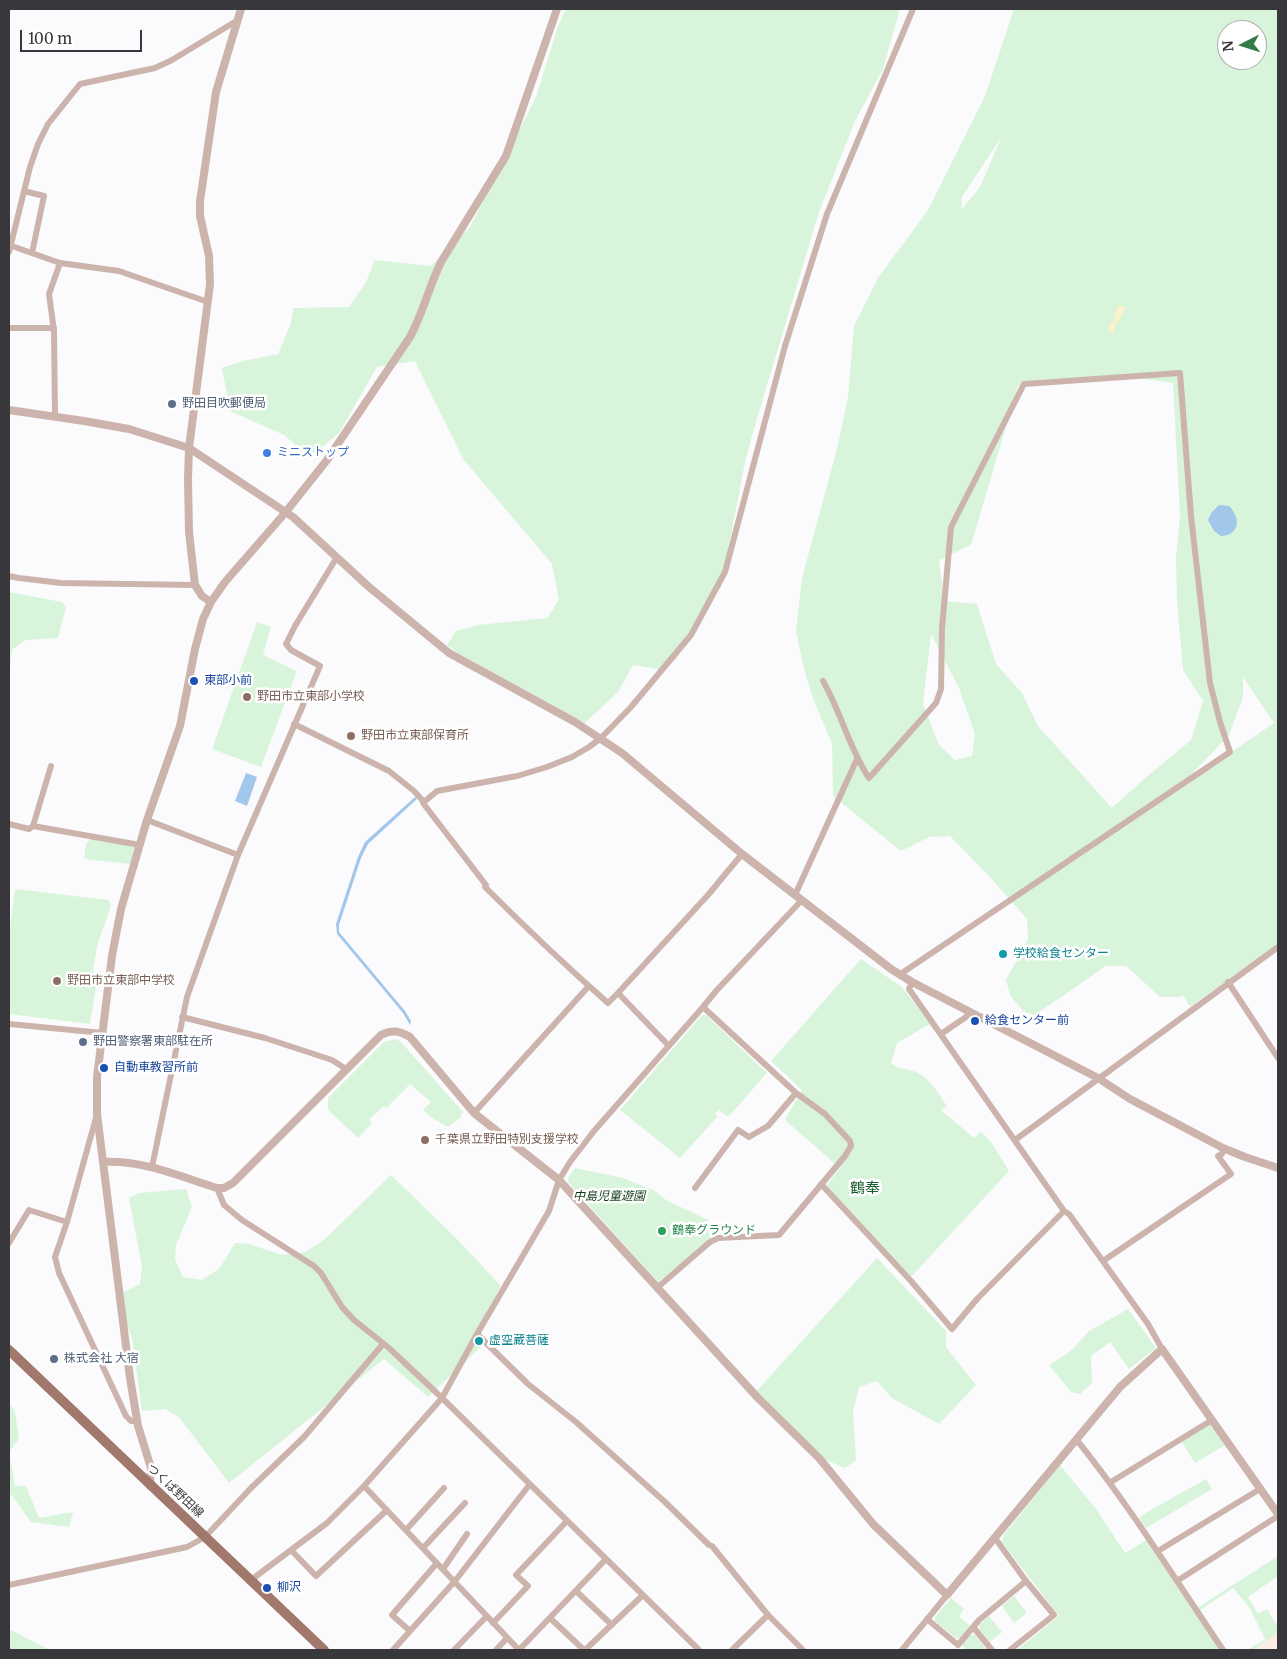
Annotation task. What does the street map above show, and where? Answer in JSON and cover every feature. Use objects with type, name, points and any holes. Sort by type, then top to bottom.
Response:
[{"type":"main road","name":"つくば野田線","points":[[9,1350],[324,1650]]},
{"type":"street","points":[[211,602],[202,596],[195,586],[189,532],[189,448],[208,302],[210,271],[200,216],[200,201],[216,92],[242,9]]},
{"type":"street","points":[[150,1486],[151,1468],[137,1421],[124,1335],[97,1114],[98,1078],[115,935],[124,894],[147,820],[180,726],[195,649],[203,619],[211,602],[225,582],[285,513],[327,460],[410,338],[441,262],[471,216],[506,156],[518,126],[557,9]]},
{"type":"street","points":[[424,802],[437,791],[517,776],[572,757],[601,738],[631,707],[690,635],[725,572],[785,346],[827,214],[913,9]]},
{"type":"street","points":[[208,302],[119,271],[60,263],[32,253],[9,248],[38,144],[48,124],[80,84],[155,68],[172,60],[238,20]]},
{"type":"street","points":[[24,191],[44,196],[32,253]]},
{"type":"street","points":[[55,417],[54,328],[49,294],[60,263]]},
{"type":"street","points":[[9,328],[54,328]]},
{"type":"street","points":[[822,681],[842,721],[857,759],[869,778],[936,703],[942,690],[942,628],[950,527],[1024,384],[1180,373],[1191,516],[1210,683],[1230,752],[899,975]]},
{"type":"street","points":[[9,410],[129,429],[189,448],[293,517],[369,587],[449,653],[486,675],[538,701],[601,738],[652,778],[742,854],[874,958],[899,975],[1098,1078],[1130,1099],[1223,1148],[1278,1168]]},
{"type":"street","points":[[152,1167],[187,997],[238,854],[320,666],[291,650],[286,644],[337,557]]},
{"type":"street","points":[[9,576],[61,583],[195,586]]},
{"type":"street","points":[[294,724],[389,771],[414,791],[485,887],[588,987],[608,1003],[708,895],[742,854]]},
{"type":"street","points":[[251,1580],[326,1523],[364,1486],[442,1398],[548,1210],[559,1180],[594,1131],[798,898],[857,759]]},
{"type":"street","points":[[33,826],[52,766]]},
{"type":"street","points":[[147,820],[238,854]]},
{"type":"street","points":[[9,824],[29,828],[33,826],[140,845]]},
{"type":"street","points":[[1015,1140],[1278,947]]},
{"type":"street","points":[[912,982],[909,989],[1064,1211],[1069,1214],[1148,1324],[1162,1349],[1260,1489],[1277,1510],[1177,1581]]},
{"type":"street","points":[[1228,982],[1278,1058]]},
{"type":"street","points":[[474,1113],[588,987]]},
{"type":"street","points":[[618,993],[669,1046]]},
{"type":"street","points":[[658,1287],[710,1242],[718,1238],[779,1235],[845,1156],[851,1146],[850,1141],[825,1114],[796,1094],[703,1007]]},
{"type":"street","points":[[941,1034],[966,1017],[969,1012]]},
{"type":"street","points":[[182,1017],[264,1038],[332,1060],[346,1069]]},
{"type":"street","points":[[9,1024],[103,1033]]},
{"type":"street","points":[[103,1162],[127,1162],[152,1167],[217,1188],[224,1188],[233,1183],[380,1035],[386,1032],[402,1032],[410,1037],[474,1113],[559,1180],[758,1398],[819,1458],[873,1524],[947,1595]]},
{"type":"street","points":[[695,1188],[738,1130],[749,1137],[768,1126],[796,1094]]},
{"type":"street","points":[[97,1114],[67,1222],[55,1257],[59,1273],[126,1416],[131,1421],[137,1421]]},
{"type":"street","points":[[1103,1262],[1230,1174],[1218,1156],[1222,1154],[1223,1148]]},
{"type":"street","points":[[821,1184],[911,1281],[952,1329],[977,1299],[1064,1211]]},
{"type":"street","points":[[217,1188],[224,1205],[242,1220],[314,1266],[321,1273],[342,1307],[354,1320],[442,1398],[699,1650]]},
{"type":"street","points":[[9,1243],[29,1210],[67,1222]]},
{"type":"street","points":[[477,1334],[528,1384],[576,1422],[712,1546],[768,1615],[803,1650]]},
{"type":"street","points":[[9,1585],[187,1547],[205,1537],[251,1488],[304,1437],[383,1344]]},
{"type":"street","points":[[902,1650],[1120,1386],[1162,1349]]},
{"type":"street","points":[[1110,1482],[1212,1420]]},
{"type":"street","points":[[1076,1439],[1110,1482],[1223,1650]]},
{"type":"street","points":[[393,1650],[455,1582],[530,1484]]},
{"type":"street","points":[[364,1486],[519,1650],[606,1559]]},
{"type":"street","points":[[406,1530],[444,1488]]},
{"type":"street","points":[[1158,1551],[1260,1489]]},
{"type":"street","points":[[423,1548],[465,1503]]},
{"type":"street","points":[[291,1550],[316,1576],[387,1510]]},
{"type":"street","points":[[493,1623],[528,1586],[516,1575],[567,1521]]},
{"type":"street","points":[[443,1569],[467,1534]]},
{"type":"street","points":[[994,1538],[1054,1615],[1010,1650]]},
{"type":"street","points":[[410,1632],[392,1615],[437,1563]]},
{"type":"street","points":[[928,1619],[958,1645],[979,1620],[1026,1581]]},
{"type":"street","points":[[576,1591],[612,1625]]},
{"type":"street","points":[[550,1618],[585,1650],[642,1595]]},
{"type":"street","points":[[732,1650],[768,1615]]},
{"type":"street","points":[[454,1650],[487,1616]]},
{"type":"street","points":[[973,1627],[992,1650]]},
{"type":"street","points":[[496,1650],[508,1638]]},
{"type":"shaded area","points":[[1278,1633],[1278,1650],[1253,1650]]},
{"type":"green space","points":[[566,9],[900,9],[883,69],[855,121],[819,212],[745,462],[721,587],[710,600],[676,659],[662,670],[633,665],[618,692],[585,723],[458,653],[447,645],[456,631],[478,625],[547,618],[559,600],[552,564],[463,459],[415,361],[377,367],[339,433],[315,453],[302,450],[284,435],[230,411],[222,368],[243,361],[278,354],[291,323],[293,308],[349,307],[366,282],[375,260],[431,266],[470,227],[536,97],[558,26]]},
{"type":"green space","points":[[1014,9],[1278,9],[1278,944],[1190,1007],[1183,995],[1180,997],[1160,997],[1126,966],[1106,966],[1035,1015],[1024,1012],[1010,995],[1006,980],[1028,939],[1027,919],[989,876],[950,836],[929,837],[901,851],[833,796],[832,744],[813,698],[804,669],[796,631],[802,578],[837,449],[848,397],[854,326],[878,278],[928,210],[985,96]],"holes":[[[1002,136],[980,187],[961,210],[962,197]],[[1114,375],[1173,383],[1180,517],[1176,558],[1177,602],[1183,670],[1203,701],[1191,740],[1112,808],[1038,726],[1022,693],[996,664],[977,604],[944,601],[939,560],[971,545],[1018,386],[1034,380]],[[931,634],[959,688],[975,734],[972,756],[955,760],[939,745],[923,704]],[[1243,677],[1274,723],[1104,838],[1190,776],[1229,735],[1243,697]]]},
{"type":"green space","points":[[9,592],[62,602],[66,607],[58,638],[25,640],[12,650],[9,676]]},
{"type":"green space","points":[[257,622],[271,627],[263,655],[297,671],[261,767],[212,749]]},
{"type":"green space","points":[[92,838],[135,847],[130,864],[84,859],[86,843]]},
{"type":"green space","name":"野田市立東部中学校","points":[[15,889],[108,900],[111,905],[97,946],[93,970],[96,987],[90,1024],[9,1014],[9,935]]},
{"type":"green space","points":[[861,959],[902,987],[930,1024],[897,1043],[891,1063],[919,1073],[924,1077],[947,1106],[941,1110],[974,1138],[981,1132],[991,1142],[1009,1171],[910,1278],[826,1186],[840,1168],[785,1120],[802,1090],[771,1061]]},
{"type":"green space","points":[[702,1015],[706,1015],[767,1073],[729,1116],[719,1110],[715,1114],[718,1116],[680,1158],[620,1110]]},
{"type":"green space","points":[[396,1039],[401,1042],[463,1112],[461,1117],[448,1127],[432,1118],[423,1110],[431,1102],[410,1084],[386,1108],[384,1106],[369,1119],[372,1123],[358,1138],[328,1110],[328,1098],[384,1042]]},
{"type":"green space","name":"鶴奉グラウンド","points":[[575,1168],[623,1178],[655,1191],[666,1200],[708,1220],[710,1240],[658,1282],[569,1183],[568,1178]]},
{"type":"green space","points":[[391,1175],[455,1237],[500,1285],[477,1330],[486,1342],[428,1397],[384,1359],[229,1483],[179,1417],[165,1409],[142,1411],[132,1338],[115,1297],[140,1284],[142,1267],[129,1198],[139,1193],[186,1189],[192,1207],[176,1245],[175,1260],[183,1277],[202,1280],[220,1268],[235,1243],[249,1244],[282,1255],[305,1252],[325,1239]]},
{"type":"green space","points":[[877,1258],[946,1331],[946,1347],[976,1385],[939,1424],[892,1398],[877,1381],[859,1387],[853,1412],[856,1460],[845,1468],[823,1459],[755,1393]]},
{"type":"green space","points":[[1128,1309],[1156,1348],[1129,1369],[1110,1342],[1091,1356],[1092,1383],[1080,1394],[1071,1392],[1049,1365],[1072,1350],[1089,1331]]},
{"type":"green space","points":[[9,1404],[15,1411],[19,1439],[9,1452]]},
{"type":"green space","points":[[1210,1425],[1225,1445],[1195,1463],[1181,1441]]},
{"type":"green space","points":[[9,1452],[15,1486],[26,1486],[39,1518],[73,1512],[69,1527],[31,1522],[9,1492]]},
{"type":"green space","points":[[1060,1465],[1096,1509],[1125,1553],[1148,1539],[1221,1650],[1017,1650],[1059,1616],[1002,1542],[1003,1536]]},
{"type":"green space","points":[[1206,1479],[1212,1489],[1146,1528],[1139,1518],[1142,1515]]},
{"type":"green space","points":[[1278,1556],[1278,1576],[1248,1597],[1258,1614],[1267,1609],[1278,1627],[1278,1633],[1253,1650],[1248,1650],[1265,1639],[1249,1607],[1233,1588],[1200,1610],[1227,1650],[1225,1650],[1197,1608]]},
{"type":"green space","points":[[1014,1596],[1027,1613],[1014,1623],[1002,1606]]},
{"type":"green space","points":[[951,1598],[964,1609],[959,1616],[970,1626],[960,1638],[956,1638],[935,1621],[935,1617]]},
{"type":"green space","points":[[989,1616],[1002,1632],[990,1642],[979,1629],[979,1625]]},
{"type":"green space","points":[[9,1629],[50,1650],[9,1650]]},
{"type":"green space","points":[[970,1635],[975,1635],[987,1650],[966,1650],[962,1645]]},
{"type":"sand","points":[[1118,306],[1125,306],[1123,314],[1115,326],[1114,334],[1108,330],[1109,324],[1113,322]]},
{"type":"water","points":[[1219,505],[1229,506],[1237,521],[1237,525],[1232,533],[1221,536],[1214,531],[1208,520],[1212,512]]},
{"type":"water","points":[[246,773],[257,777],[247,806],[235,801]]},
{"type":"water","points":[[415,797],[417,799],[368,844],[361,858],[339,925],[339,932],[405,1011],[411,1021],[410,1025],[403,1013],[337,934],[336,924],[358,857],[365,842]]},
{"type":"place","name":"野田目吹郵便局","points":[[172,404]]},
{"type":"place","name":"ミニストップ","points":[[267,453]]},
{"type":"place","name":"東部小前","points":[[194,681]]},
{"type":"place","name":"野田市立東部小学校","points":[[247,697]]},
{"type":"place","name":"野田市立東部保育所","points":[[351,736]]},
{"type":"place","name":"学校給食センター","points":[[1003,954]]},
{"type":"place","name":"野田市立東部中学校","points":[[57,981]]},
{"type":"place","name":"給食センター前","points":[[975,1021]]},
{"type":"place","name":"野田警察署東部駐在所","points":[[83,1042]]},
{"type":"place","name":"自動車教習所前","points":[[104,1068]]},
{"type":"place","name":"千葉県立野田特別支援学校","points":[[425,1140]]},
{"type":"place","name":"鶴奉グラウンド","points":[[662,1231]]},
{"type":"place","name":"虚空蔵菩薩","points":[[479,1341]]},
{"type":"place","name":"株式会社 大宿","points":[[54,1359]]},
{"type":"place","name":"柳沢","points":[[267,1588]]},
{"type":"district","name":"鶴奉","points":[[865,1189]]},
{"type":"park label","name":"中島児童遊園","points":[[609,1197]]}]
